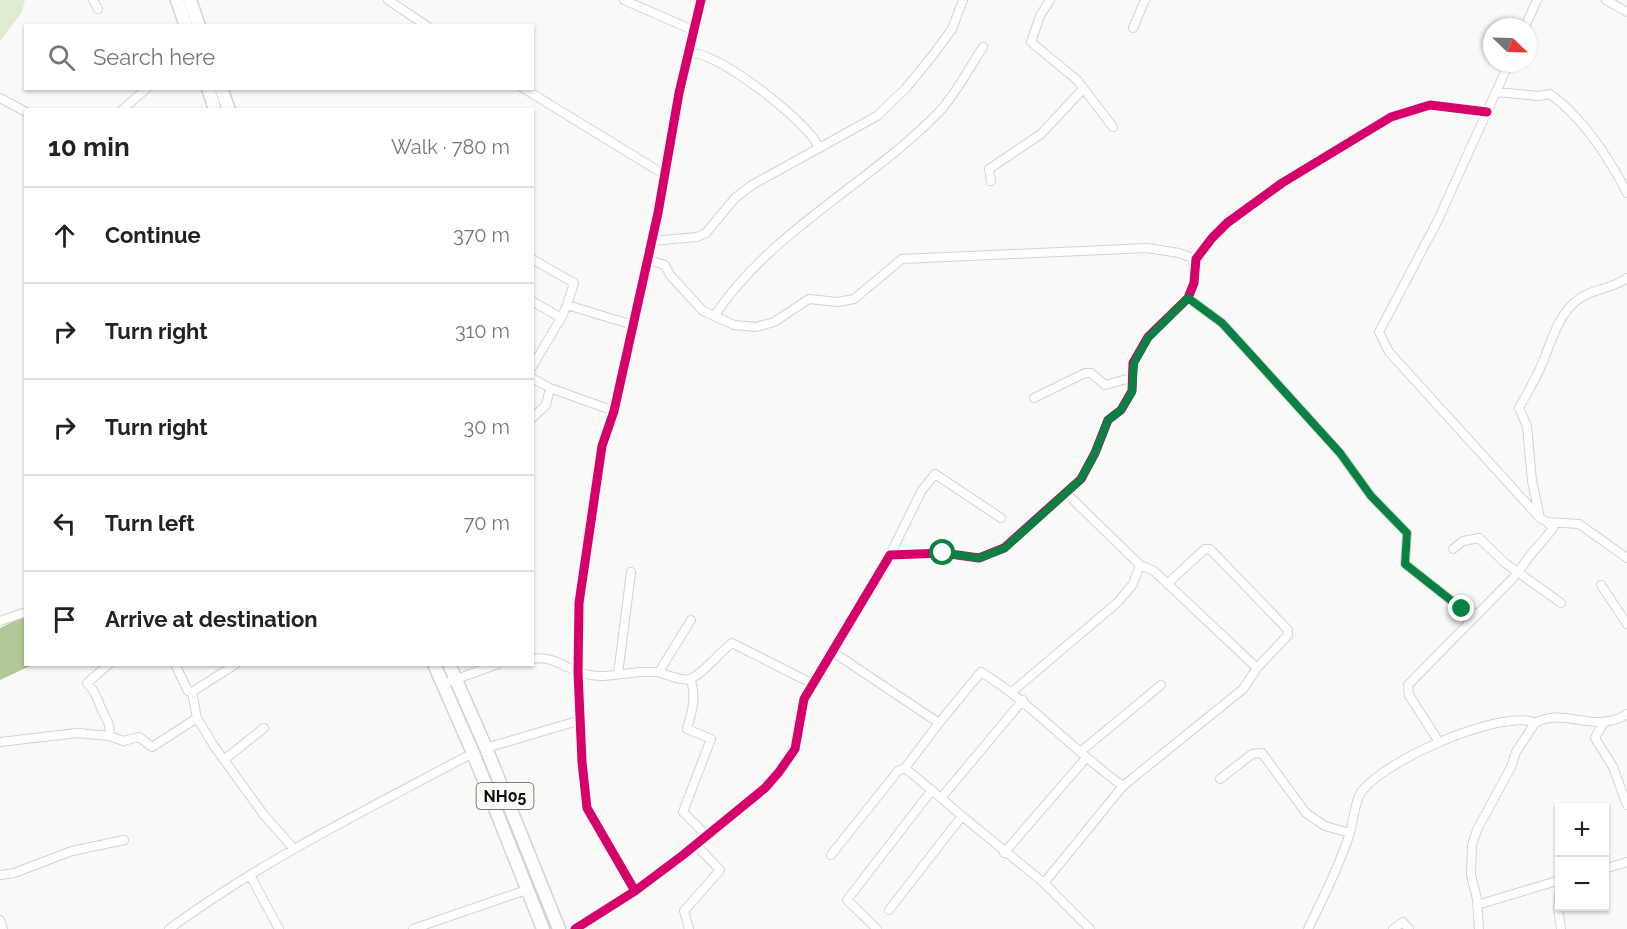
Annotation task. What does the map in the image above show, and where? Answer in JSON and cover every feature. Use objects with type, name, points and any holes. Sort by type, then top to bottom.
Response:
[{"type":"highway","points":[[177,0],[185,24]]},
{"type":"highway","points":[[190,0],[198,24]]},
{"type":"highway","points":[[209,90],[214,108]]},
{"type":"highway","points":[[222,90],[228,108]]},
{"type":"highway","name":"NH05","points":[[435,666],[473,753],[543,929]]},
{"type":"highway","name":"NH05","points":[[450,666],[486,748],[559,929]]},
{"type":"street","points":[[93,0],[98,9]]},
{"type":"street","points":[[388,0],[424,24]]},
{"type":"street","points":[[624,0],[694,31]]},
{"type":"street","points":[[635,891],[587,808],[578,672],[579,603],[602,446],[614,411],[648,260],[679,93],[701,0]]},
{"type":"street","points":[[651,241],[697,237],[706,233],[735,198],[818,146],[848,133],[877,116],[906,88],[952,29],[963,0]]},
{"type":"street","points":[[1050,0],[1040,16],[1031,42],[1069,72],[1113,127]]},
{"type":"street","points":[[1133,28],[1145,0]]},
{"type":"street","points":[[1530,18],[1537,0]]},
{"type":"street","points":[[1606,0],[1627,12]]},
{"type":"street","points":[[715,315],[727,297],[764,257],[906,144],[941,110],[983,47]]},
{"type":"street","points":[[690,53],[715,59],[770,97],[814,137],[818,146]]},
{"type":"street","points":[[1439,742],[1409,695],[1408,685],[1519,572],[1531,551],[1545,540],[1553,528],[1389,352],[1379,332],[1438,220],[1505,72]]},
{"type":"street","points":[[991,181],[989,169],[1007,154],[1041,134],[1083,89]]},
{"type":"street","points":[[124,108],[145,90]]},
{"type":"street","points":[[526,90],[665,176]]},
{"type":"street","points":[[1496,92],[1539,96],[1550,94],[1565,105],[1618,175],[1627,193]]},
{"type":"street","points":[[0,98],[24,111]]},
{"type":"street","points":[[890,555],[943,553],[979,558],[1005,548],[1081,479],[1095,453],[1108,420],[1121,410],[1132,392],[1131,378],[1134,363],[1148,338],[1188,298],[1194,283],[1196,259],[1212,238],[1236,217],[1282,183],[1391,117],[1430,105],[1487,112]]},
{"type":"street","points":[[648,260],[665,265],[670,275],[703,311],[734,325],[756,327],[774,322],[809,299],[838,302],[854,299],[902,259],[1147,248],[1171,251],[1196,259]]},
{"type":"street","points":[[534,260],[574,283],[561,318],[534,365]]},
{"type":"street","points":[[1544,520],[1532,481],[1527,426],[1519,408],[1539,371],[1562,316],[1570,306],[1582,296],[1614,287],[1627,278]]},
{"type":"street","points":[[1188,298],[1222,323],[1340,453],[1371,496],[1407,533],[1405,564],[1462,609],[1477,615]]},
{"type":"street","points":[[534,302],[561,318]]},
{"type":"street","points":[[567,305],[633,325]]},
{"type":"street","points":[[1034,398],[1085,374],[1091,373],[1105,385],[1131,378]]},
{"type":"street","points":[[534,379],[550,388],[614,411]]},
{"type":"street","points":[[534,416],[546,405],[550,388]]},
{"type":"street","points":[[574,929],[635,891],[683,855],[765,788],[784,765],[795,749],[804,699],[890,555],[922,490],[934,474],[1001,519]]},
{"type":"street","points":[[1066,493],[1140,565],[1154,571],[1257,668]]},
{"type":"street","points":[[1544,520],[1579,524],[1627,558]]},
{"type":"street","points":[[1453,549],[1463,541],[1479,538],[1561,603]]},
{"type":"street","points":[[1044,883],[1123,786],[1243,689],[1257,668],[1287,638],[1288,630],[1215,552],[1205,549],[1167,584]]},
{"type":"street","points":[[1013,691],[1118,602],[1133,584],[1140,565]]},
{"type":"street","points":[[618,674],[632,572]]},
{"type":"street","points":[[1601,585],[1627,624]]},
{"type":"street","points":[[0,621],[24,613]]},
{"type":"street","points":[[658,672],[691,620]]},
{"type":"street","points":[[690,679],[732,642],[813,684]]},
{"type":"street","points":[[833,652],[939,723]]},
{"type":"street","points":[[534,659],[562,662],[578,672],[593,676],[658,672],[690,679]]},
{"type":"street","points":[[107,666],[87,683],[99,695],[101,708],[109,719],[109,736]]},
{"type":"street","points":[[176,666],[188,691],[192,692],[197,718],[264,815],[294,849]]},
{"type":"street","points":[[192,692],[233,666]]},
{"type":"street","points":[[443,685],[492,666]]},
{"type":"street","points":[[831,855],[889,781],[905,768],[981,672],[1013,691],[1083,755],[1123,786]]},
{"type":"street","points":[[690,679],[694,687],[693,708],[687,729],[711,739],[683,812],[706,835]]},
{"type":"street","points":[[1004,853],[1083,755],[1161,685]]},
{"type":"street","points":[[941,798],[1023,700]]},
{"type":"street","points":[[1479,929],[1470,860],[1474,837],[1511,767],[1516,752],[1535,723],[1543,718],[1571,718],[1603,724],[1627,714]]},
{"type":"street","points":[[0,742],[77,734],[109,736],[123,741],[139,737],[152,747],[197,718]]},
{"type":"street","points":[[1308,929],[1350,833],[1359,795],[1372,780],[1439,742],[1491,725],[1526,718],[1535,723]]},
{"type":"street","points":[[486,748],[580,720]]},
{"type":"street","points":[[1603,724],[1595,738],[1613,767],[1627,805]]},
{"type":"street","points":[[225,759],[264,728]]},
{"type":"street","points":[[169,929],[203,904],[294,849],[473,753]]},
{"type":"street","points":[[1220,779],[1252,754],[1262,753],[1306,813],[1325,826],[1350,833]]},
{"type":"street","points":[[905,768],[1004,853],[1044,883],[1090,929]]},
{"type":"street","points":[[877,929],[847,900],[932,790]]},
{"type":"street","points":[[889,910],[962,816]]},
{"type":"street","points":[[0,875],[14,873],[72,851],[124,840]]},
{"type":"street","points":[[683,855],[698,846],[720,870],[684,911],[689,929]]},
{"type":"street","points":[[1609,868],[1627,862]]},
{"type":"street","points":[[250,875],[279,929]]},
{"type":"street","points":[[1477,905],[1555,882]]},
{"type":"street","points":[[413,929],[526,890]]},
{"type":"street","points":[[1558,911],[1561,929]]},
{"type":"street","points":[[0,920],[3,929]]},
{"type":"street","points":[[1393,929],[1403,922],[1409,929]]},
{"type":"shaded area","points":[[0,0],[25,0],[22,12],[0,41]]},
{"type":"shaded area","points":[[24,616],[24,666],[30,666],[0,680],[0,628]]},
{"type":"cycle path","points":[[635,891],[587,808],[582,762],[578,672],[579,603],[602,446],[614,411],[658,213],[679,93],[701,0]]},
{"type":"cycle path","points":[[575,929],[635,891],[683,855],[765,788],[779,772],[795,749],[804,699],[890,555],[943,553],[979,558],[1004,548],[1081,479],[1095,453],[1108,420],[1121,410],[1132,391],[1133,363],[1148,337],[1188,298],[1194,283],[1196,259],[1227,223],[1282,183],[1391,117],[1430,105],[1487,112]]},
{"type":"route","points":[[943,553],[979,558],[1005,548],[1081,479],[1095,453],[1108,420],[1121,410],[1132,392],[1131,378],[1134,363],[1148,338],[1188,298],[1222,323],[1340,453],[1371,496],[1407,533],[1404,549],[1405,564],[1462,609]]}]
